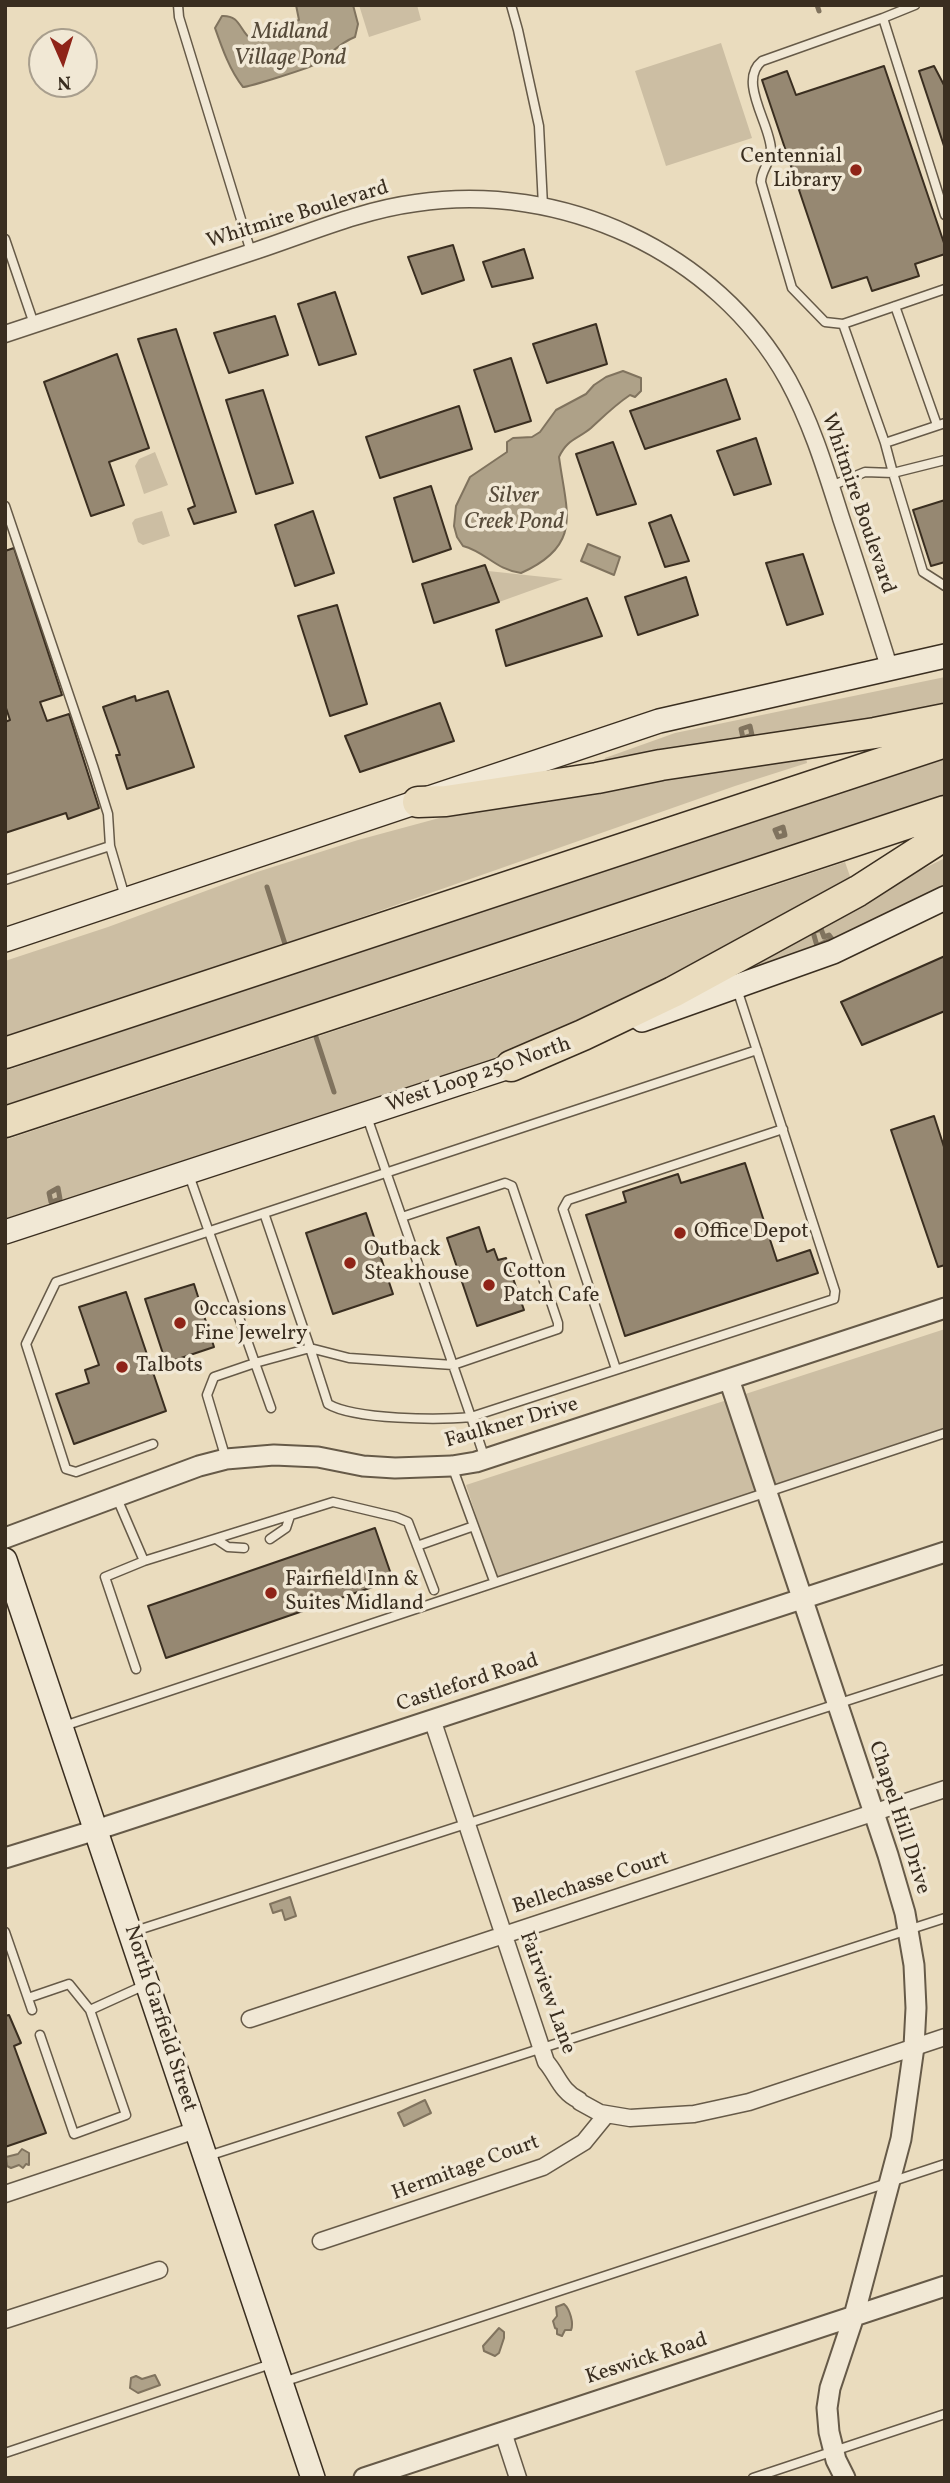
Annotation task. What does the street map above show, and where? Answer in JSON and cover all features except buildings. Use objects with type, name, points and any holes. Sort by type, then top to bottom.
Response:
[{"type":"highway","points":[[418,802],[446,801],[597,778],[661,765],[875,733],[945,719]]},
{"type":"highway","points":[[5,1054],[945,742]]},
{"type":"highway","points":[[5,1122],[945,811]]},
{"type":"highway","points":[[512,1066],[673,992],[869,884],[945,835]]},
{"type":"main road","points":[[5,940],[659,721],[945,656]]},
{"type":"main road","name":"West Loop 250 North","points":[[10,1231],[512,1066],[833,952],[945,898]]},
{"type":"main road","name":"North Garfield Street","points":[[5,1560],[313,2478]]},
{"type":"street","name":"Whitmire Boulevard","points":[[5,334],[355,217],[416,202],[474,198],[543,206],[609,225],[677,262],[731,306],[765,346],[787,378],[804,412],[831,486],[890,670]]},
{"type":"street","name":"Faulkner Drive","points":[[5,1538],[199,1466],[226,1459],[296,1455],[379,1467],[452,1466],[485,1459],[945,1308]]},
{"type":"street","name":"Chapel Hill Drive","points":[[729,1379],[874,1813],[905,1913],[914,1965],[914,2047],[901,2139],[854,2316],[830,2388],[827,2408],[828,2432],[845,2478]]},
{"type":"street","name":"Castleford Road","points":[[5,1858],[945,1552]]},
{"type":"street","name":"Fairview Lane","points":[[432,1719],[546,2062],[561,2086],[580,2102],[606,2115],[632,2119],[694,2114],[730,2106],[945,2037]]},
{"type":"street","name":"Bellechasse Court","points":[[250,2019],[945,1789]]},
{"type":"street","name":"Hermitage Court","points":[[321,2241],[520,2177],[543,2167],[584,2142],[606,2115]]},
{"type":"street","points":[[5,2194],[196,2130]]},
{"type":"street","points":[[5,2320],[159,2270]]},
{"type":"street","name":"Keswick Road","points":[[364,2478],[945,2286]]},
{"type":"street","points":[[503,2432],[518,2478]]},
{"type":"lane","points":[[178,5],[251,252]]},
{"type":"lane","points":[[511,5],[539,126],[543,206]]},
{"type":"lane","points":[[915,5],[762,61],[755,66],[752,77],[754,91],[771,149],[769,160],[761,173],[761,182],[792,288],[825,321],[843,324],[945,289]]},
{"type":"lane","points":[[883,18],[945,215]]},
{"type":"lane","points":[[5,239],[34,324]]},
{"type":"lane","points":[[885,443],[941,424],[895,306]]},
{"type":"lane","points":[[843,324],[885,443],[923,572],[945,586]]},
{"type":"lane","points":[[831,486],[864,472],[893,473],[945,460]]},
{"type":"lane","points":[[5,506],[93,766],[107,814],[110,846],[126,900]]},
{"type":"lane","points":[[5,880],[110,846]]},
{"type":"lane","points":[[264,1213],[328,1404],[334,1408],[417,1419],[471,1417],[834,1299],[835,1291],[736,986]]},
{"type":"lane","points":[[153,1444],[76,1472],[66,1469],[26,1344],[56,1282],[757,1050]]},
{"type":"lane","points":[[366,1114],[485,1459]]},
{"type":"lane","points":[[616,1369],[563,1209],[568,1200],[783,1129]]},
{"type":"lane","points":[[188,1172],[271,1408]]},
{"type":"lane","points":[[226,1459],[206,1395],[214,1377],[310,1348],[349,1359],[453,1365],[558,1329],[512,1186],[505,1183],[402,1217]]},
{"type":"lane","points":[[61,1727],[945,1433]]},
{"type":"lane","points":[[452,1466],[494,1581]]},
{"type":"lane","points":[[116,1496],[144,1561]]},
{"type":"lane","points":[[136,1669],[105,1577],[144,1561],[333,1503],[408,1522],[434,1590]]},
{"type":"lane","points":[[270,1539],[286,1528],[290,1516]]},
{"type":"lane","points":[[417,1546],[474,1525]]},
{"type":"lane","points":[[216,1539],[228,1547],[244,1548]]},
{"type":"lane","points":[[130,1933],[945,1670]]},
{"type":"lane","points":[[205,2157],[945,1918]]},
{"type":"lane","points":[[5,1932],[32,2010]]},
{"type":"lane","points":[[28,1998],[69,1984],[90,2010],[126,2115],[74,2134],[40,2035]]},
{"type":"lane","points":[[90,2010],[147,1984]]},
{"type":"lane","points":[[5,2453],[277,2373],[945,2164]]},
{"type":"lane","points":[[753,2478],[945,2414]]},
{"type":"shaded area","points":[[359,5],[417,5],[421,20],[369,37]]},
{"type":"shaded area","points":[[721,43],[752,138],[666,166],[635,71]]},
{"type":"shaded area","points":[[155,452],[168,485],[144,494],[135,466],[139,459]]},
{"type":"shaded area","points":[[162,511],[170,536],[143,545],[138,542],[132,523],[135,519]]},
{"type":"shaded area","points":[[488,571],[563,579],[499,602]]},
{"type":"shaded area","points":[[945,677],[945,705],[810,731],[607,764],[605,758],[675,733]]},
{"type":"shaded area","points":[[805,751],[807,763],[251,956],[5,1037],[5,961],[108,927],[257,872],[443,817],[539,797]]},
{"type":"shaded area","points":[[945,758],[945,795],[5,1105],[5,1071]]},
{"type":"shaded area","points":[[945,858],[945,886],[805,951],[704,989],[877,892]]},
{"type":"shaded area","points":[[845,862],[853,885],[804,913],[541,1041],[241,1144],[5,1219],[5,1140]]},
{"type":"shaded area","points":[[945,1329],[945,1434],[497,1580],[466,1485]]},
{"type":"water","name":"Midland Village Pond","points":[[296,5],[353,5],[358,24],[355,37],[314,65],[243,87],[230,67],[215,28],[222,16],[233,18],[252,40],[267,35],[269,29],[299,20]]},
{"type":"water","name":"Silver Creek Pond","points":[[623,371],[641,378],[641,391],[635,397],[630,395],[569,443],[559,457],[567,510],[563,538],[554,551],[521,573],[505,568],[463,546],[454,526],[456,506],[470,477],[507,452],[507,442],[513,438],[532,437],[540,432],[556,410],[586,394],[606,377]]},
{"type":"water","points":[[588,544],[620,557],[614,575],[581,561]]},
{"type":"water","points":[[290,1897],[296,1916],[285,1920],[282,1910],[273,1913],[270,1904]]},
{"type":"water","points":[[425,2100],[431,2113],[404,2126],[398,2113]]},
{"type":"water","points":[[22,2149],[29,2153],[29,2165],[26,2164],[23,2168],[19,2165],[11,2168],[7,2166],[6,2157],[18,2154]]},
{"type":"water","points":[[564,2304],[570,2313],[572,2324],[571,2330],[565,2330],[562,2336],[557,2334],[553,2321],[557,2316],[556,2307]]},
{"type":"water","points":[[499,2328],[504,2332],[504,2338],[499,2353],[495,2356],[484,2351],[483,2346]]},
{"type":"water","points":[[155,2375],[160,2385],[138,2393],[130,2388],[131,2378],[136,2376],[142,2379]]},
{"type":"waterway","points":[[817,5],[819,11]]},
{"type":"waterway","points":[[750,726],[752,735],[743,738],[741,729],[750,726]]},
{"type":"waterway","points":[[783,827],[785,835],[778,837],[775,830],[783,827]]},
{"type":"waterway","points":[[267,887],[285,944]]},
{"type":"waterway","points":[[821,929],[824,937],[829,935],[832,939],[817,946],[813,932],[821,929]]},
{"type":"waterway","points":[[316,1037],[334,1092]]},
{"type":"waterway","points":[[58,1188],[60,1199],[51,1202],[49,1193],[58,1188]]},
{"type":"place","name":"Centennial Library","points":[[856,170]]},
{"type":"place","name":"Office Depot","points":[[680,1233]]},
{"type":"place","name":"Outback Steakhouse","points":[[350,1263]]},
{"type":"place","name":"Cotton Patch Cafe","points":[[489,1285]]},
{"type":"place","name":"Occasions Fine Jewelry","points":[[180,1323]]},
{"type":"place","name":"Talbots","points":[[122,1367]]},
{"type":"place","name":"Fairfield Inn & Suites Midland","points":[[271,1593]]}]
